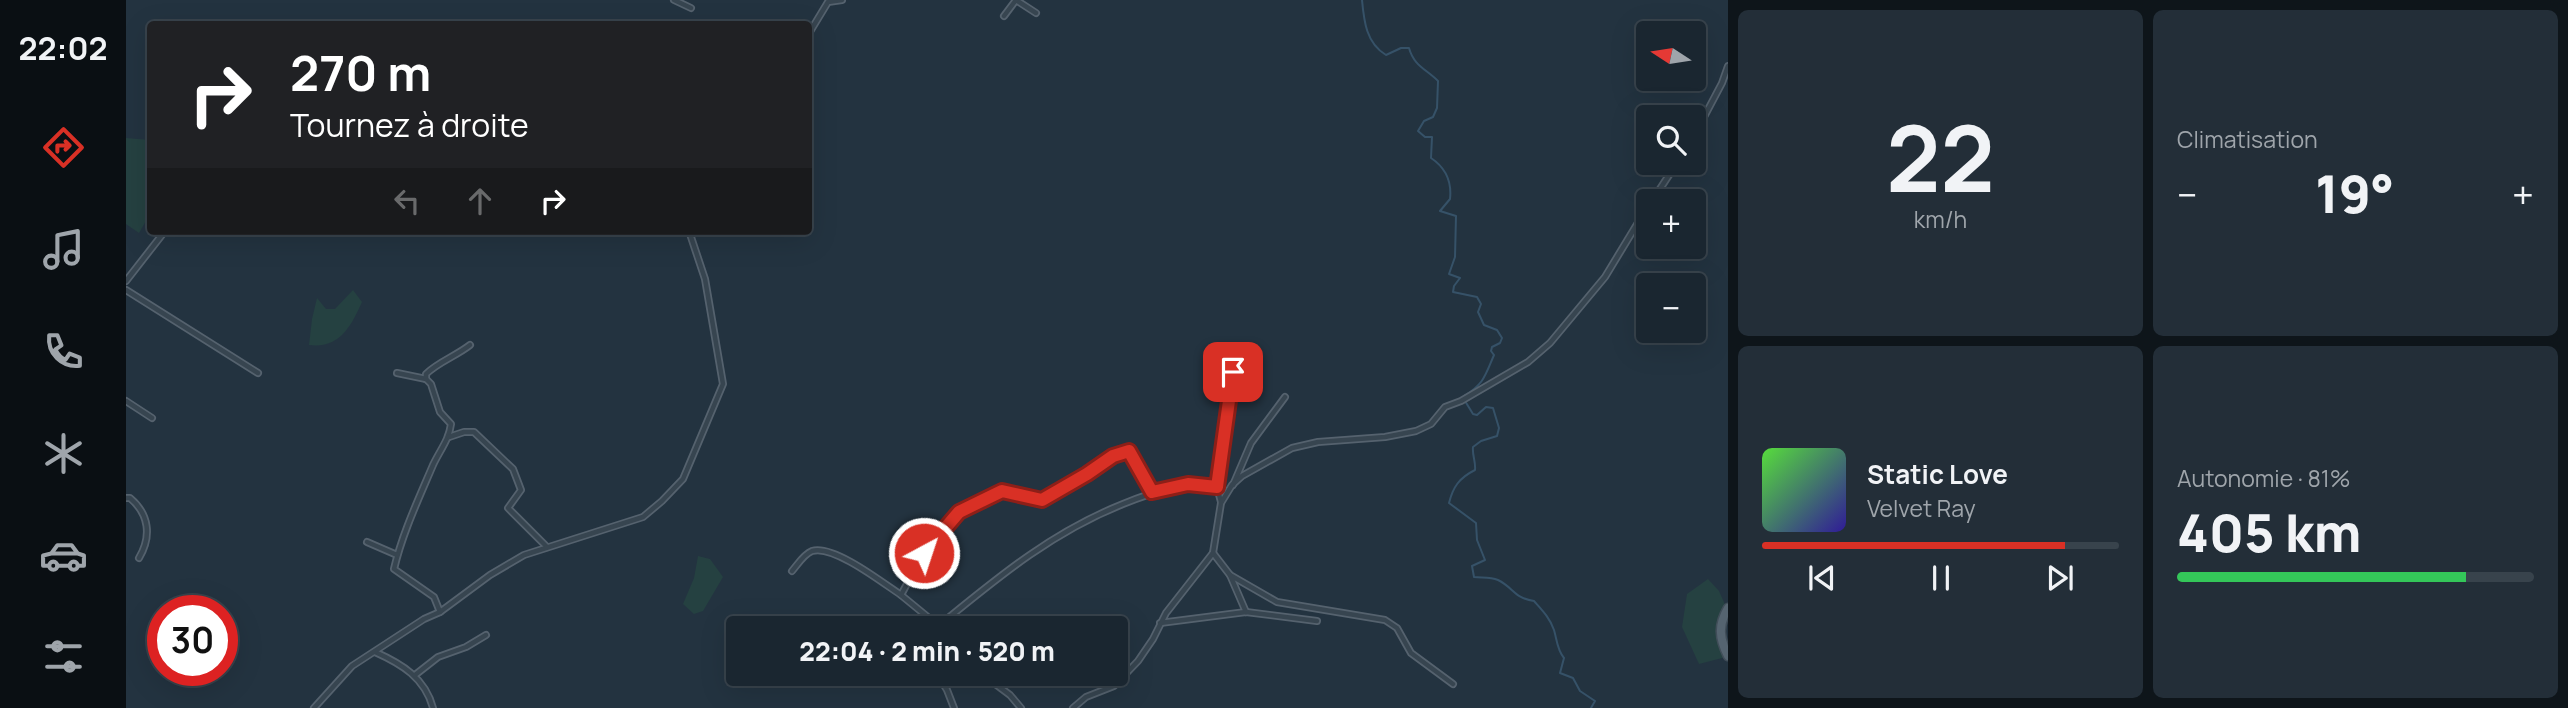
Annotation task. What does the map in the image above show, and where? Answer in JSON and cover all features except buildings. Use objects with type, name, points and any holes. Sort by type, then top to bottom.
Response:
[{"type":"main road","points":[[1728,608],[1720,627],[1720,636],[1728,656]]},
{"type":"street","points":[[674,0],[691,8]]},
{"type":"street","points":[[812,27],[825,1],[842,0]]},
{"type":"street","points":[[1004,16],[1016,0],[1036,13]]},
{"type":"street","points":[[1706,114],[1723,83],[1728,66]]},
{"type":"street","points":[[1232,485],[1255,467],[1292,448],[1318,442],[1385,437],[1431,424],[1445,407],[1461,401],[1528,362],[1550,343],[1605,277],[1636,226]]},
{"type":"street","points":[[126,281],[162,235]]},
{"type":"street","points":[[314,708],[352,666],[424,619],[440,612],[490,575],[524,555],[643,517],[683,479],[723,384],[705,279],[690,235]]},
{"type":"street","points":[[126,290],[258,373]]},
{"type":"street","points":[[426,379],[426,374],[432,368],[453,358],[470,345]]},
{"type":"street","points":[[1221,503],[1217,487],[1233,372]]},
{"type":"street","points":[[397,373],[426,379],[431,384],[440,412],[451,424],[449,437],[432,468],[397,555],[394,569],[435,597],[440,612]]},
{"type":"street","points":[[1073,708],[1086,696],[1114,686],[1123,678],[1153,639],[1160,623],[1213,553],[1221,503],[1251,443],[1285,397]]},
{"type":"street","points":[[126,401],[152,418]]},
{"type":"street","points":[[449,437],[474,432],[513,469],[522,489],[508,508],[547,547]]},
{"type":"street","points":[[901,595],[922,556],[959,512],[1002,491],[1042,500],[1113,456],[1129,451],[1152,492]]},
{"type":"street","points":[[949,616],[1033,551],[1090,517],[1152,492],[1188,484],[1217,487]]},
{"type":"street","points":[[126,498],[139,506],[147,525],[146,546],[139,558]]},
{"type":"street","points":[[367,542],[397,555]]},
{"type":"street","points":[[792,570],[814,550],[825,550],[848,561],[901,595],[927,616]]},
{"type":"street","points":[[1213,553],[1230,575],[1246,612]]},
{"type":"street","points":[[1230,575],[1277,601],[1385,620],[1397,628],[1411,653],[1453,684]]},
{"type":"street","points":[[1160,623],[1246,612],[1317,621]]},
{"type":"street","points":[[415,675],[438,657],[466,647],[486,635]]},
{"type":"street","points":[[374,651],[396,661],[415,675],[429,693],[433,708]]},
{"type":"street","points":[[944,686],[954,708]]},
{"type":"street","points":[[998,686],[1021,708]]},
{"type":"green space","points":[[126,138],[147,140],[147,219],[139,233],[126,224]]},
{"type":"green space","points":[[353,290],[362,302],[349,327],[329,343],[309,345],[317,298],[326,309],[335,309]]},
{"type":"green space","points":[[698,556],[710,559],[723,577],[703,611],[694,614],[683,604],[694,578]]},
{"type":"green space","points":[[1708,579],[1719,591],[1727,609],[1722,619],[1726,657],[1699,664],[1682,627],[1687,594]]},
{"type":"waterway","points":[[1362,0],[1367,31],[1379,50],[1386,55],[1401,48],[1409,48],[1417,63],[1438,81],[1437,108],[1433,117],[1424,121],[1418,131],[1425,137],[1432,137],[1431,158],[1441,166],[1449,181],[1450,199],[1440,211],[1456,216],[1455,257],[1449,274],[1460,278],[1453,292],[1477,297],[1481,304],[1478,312],[1484,325],[1497,330],[1502,338],[1500,343],[1492,347],[1494,355],[1483,379],[1464,396]]},
{"type":"waterway","points":[[1465,401],[1473,414],[1477,415],[1486,407],[1493,408],[1499,428],[1497,436],[1481,441],[1473,447],[1475,470],[1458,484],[1449,503],[1476,523],[1477,540],[1485,560],[1472,566],[1474,577],[1498,580],[1518,595],[1534,601],[1546,614],[1564,658],[1560,673],[1573,678],[1580,691],[1595,701],[1591,708]]},
{"type":"route","points":[[924,553],[959,512],[1002,491],[1042,500],[1113,456],[1129,451],[1152,492],[1188,484],[1217,487],[1225,414],[1233,372]]}]
